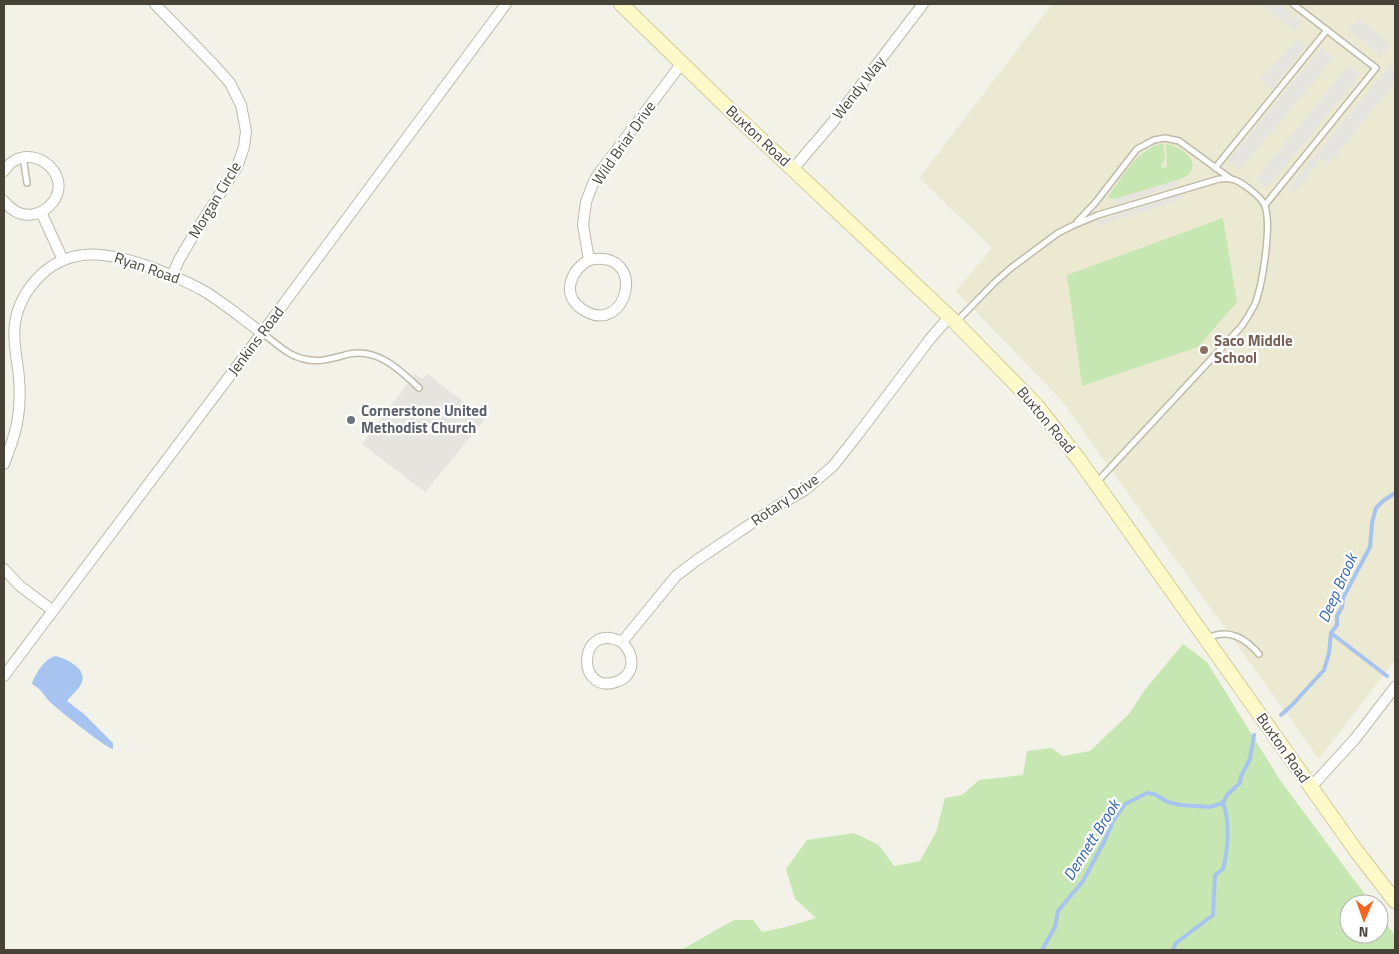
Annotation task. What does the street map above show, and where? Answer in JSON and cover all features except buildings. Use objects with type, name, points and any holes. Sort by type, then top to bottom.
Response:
[{"type":"main road","name":"Buxton Road","points":[[622,4],[952,320],[1037,406],[1096,483],[1311,787],[1395,901]]},
{"type":"street","name":"Morgan Circle","points":[[155,4],[230,83],[241,105],[246,130],[244,147],[237,167],[184,252],[172,276]]},
{"type":"street","name":"Jenkins Road","points":[[4,676],[506,4]]},
{"type":"street","name":"Wendy Way","points":[[793,169],[833,122],[923,4]]},
{"type":"street","name":"Wild Briar Drive","points":[[589,260],[583,225],[586,202],[592,186],[597,176],[682,63]]},
{"type":"street","points":[[4,171],[14,161],[22,157],[32,157],[41,159],[49,165],[58,181],[58,191],[55,200],[49,207],[33,215],[15,212],[4,201]]},
{"type":"street","points":[[41,212],[63,260]]},
{"type":"street","name":"Ryan Road","points":[[4,464],[20,411],[14,331],[20,305],[34,282],[51,267],[63,260],[87,254],[108,254],[121,257],[172,276],[204,291],[262,333]]},
{"type":"street","points":[[598,258],[607,260],[615,264],[626,278],[627,287],[621,304],[606,314],[596,315],[587,312],[573,300],[570,281],[580,265],[589,260],[598,258]]},
{"type":"street","name":"Rotary Drive","points":[[622,642],[665,588],[680,573],[779,505],[805,490],[832,466],[930,339],[952,320]]},
{"type":"street","points":[[4,569],[20,586],[52,610]]},
{"type":"street","points":[[616,638],[622,642],[628,647],[631,654],[630,670],[619,681],[603,683],[596,680],[591,675],[586,661],[590,648],[601,639],[616,638]]},
{"type":"street","points":[[1311,787],[1355,739],[1395,688]]},
{"type":"lane","points":[[1264,205],[1376,68],[1294,4]]},
{"type":"lane","points":[[1215,168],[1327,30]]},
{"type":"lane","points":[[1074,225],[1095,204],[1137,149],[1149,141],[1165,138],[1179,141],[1188,146],[1215,168],[1246,187],[1264,205],[1267,221],[1264,264],[1258,293],[1251,312],[1241,327],[1096,483]]},
{"type":"lane","points":[[22,157],[26,183]]},
{"type":"lane","points":[[952,320],[1011,268],[1058,234],[1074,225],[1188,188],[1219,179],[1232,179]]},
{"type":"lane","points":[[262,333],[293,355],[306,360],[328,360],[358,353],[373,355],[393,365],[419,388]]},
{"type":"lane","points":[[1207,639],[1221,633],[1231,634],[1248,643],[1259,654]]},
{"type":"shaded area","name":"Saco Middle School","points":[[1052,4],[1395,4],[1395,660],[1319,759],[1061,400],[956,291],[992,248],[919,178]]},
{"type":"shaded area","points":[[1260,4],[1280,4],[1302,23],[1295,31]]},
{"type":"shaded area","points":[[1359,18],[1391,45],[1381,57],[1348,29]]},
{"type":"shaded area","points":[[1297,39],[1306,47],[1272,89],[1260,79]]},
{"type":"shaded area","points":[[1322,47],[1334,57],[1240,170],[1228,161]]},
{"type":"shaded area","points":[[1391,64],[1395,68],[1395,83],[1328,165],[1321,159],[1293,194],[1287,189]]},
{"type":"shaded area","points":[[1349,65],[1361,74],[1267,188],[1256,178]]},
{"type":"shaded area","points":[[1177,180],[1178,185],[1116,204],[1115,199]]},
{"type":"shaded area","points":[[1182,194],[1183,199],[1099,226],[1097,221]]},
{"type":"shaded area","points":[[415,374],[423,379],[428,374],[485,419],[425,492],[362,444]]},
{"type":"green space","points":[[1163,144],[1165,159],[1161,165],[1162,168],[1167,166],[1166,144],[1180,149],[1190,158],[1192,169],[1189,174],[1181,179],[1115,199],[1109,198],[1109,195],[1132,164],[1146,150]]},
{"type":"green space","points":[[1223,218],[1237,302],[1198,347],[1082,386],[1067,275]]},
{"type":"green space","points":[[1183,644],[1207,662],[1280,780],[1365,894],[1339,894],[1339,944],[1389,944],[1389,927],[1395,936],[1395,950],[681,950],[734,920],[753,920],[762,932],[816,918],[795,899],[786,869],[807,840],[854,833],[879,845],[894,866],[920,861],[936,832],[945,798],[962,795],[979,780],[1023,775],[1027,751],[1052,748],[1062,756],[1090,751],[1129,714],[1144,691]]},
{"type":"water","points":[[56,656],[65,659],[79,668],[83,677],[79,688],[67,701],[84,714],[113,743],[113,749],[70,719],[32,684],[41,667],[52,657]]},
{"type":"waterway","name":"Deep Brook","points":[[1281,715],[1324,670],[1329,653],[1331,633],[1337,625],[1337,616],[1342,607],[1343,598],[1370,547],[1372,523],[1376,508],[1395,493]]},
{"type":"waterway","points":[[1331,633],[1387,676]]},
{"type":"waterway","name":"Deep Brook","points":[[1173,950],[1176,943],[1213,915],[1215,875],[1223,869],[1227,844],[1227,818],[1223,803],[1227,795],[1240,783],[1241,776],[1250,759],[1254,735]]},
{"type":"waterway","name":"Dennett Brook","points":[[1042,950],[1055,927],[1058,911],[1083,881],[1113,821],[1125,804],[1147,793],[1180,805],[1210,807],[1223,803]]},
{"type":"place","name":"Saco Middle School","points":[[1204,350]]},
{"type":"place","name":"Cornerstone United Methodist Church","points":[[351,420]]}]
